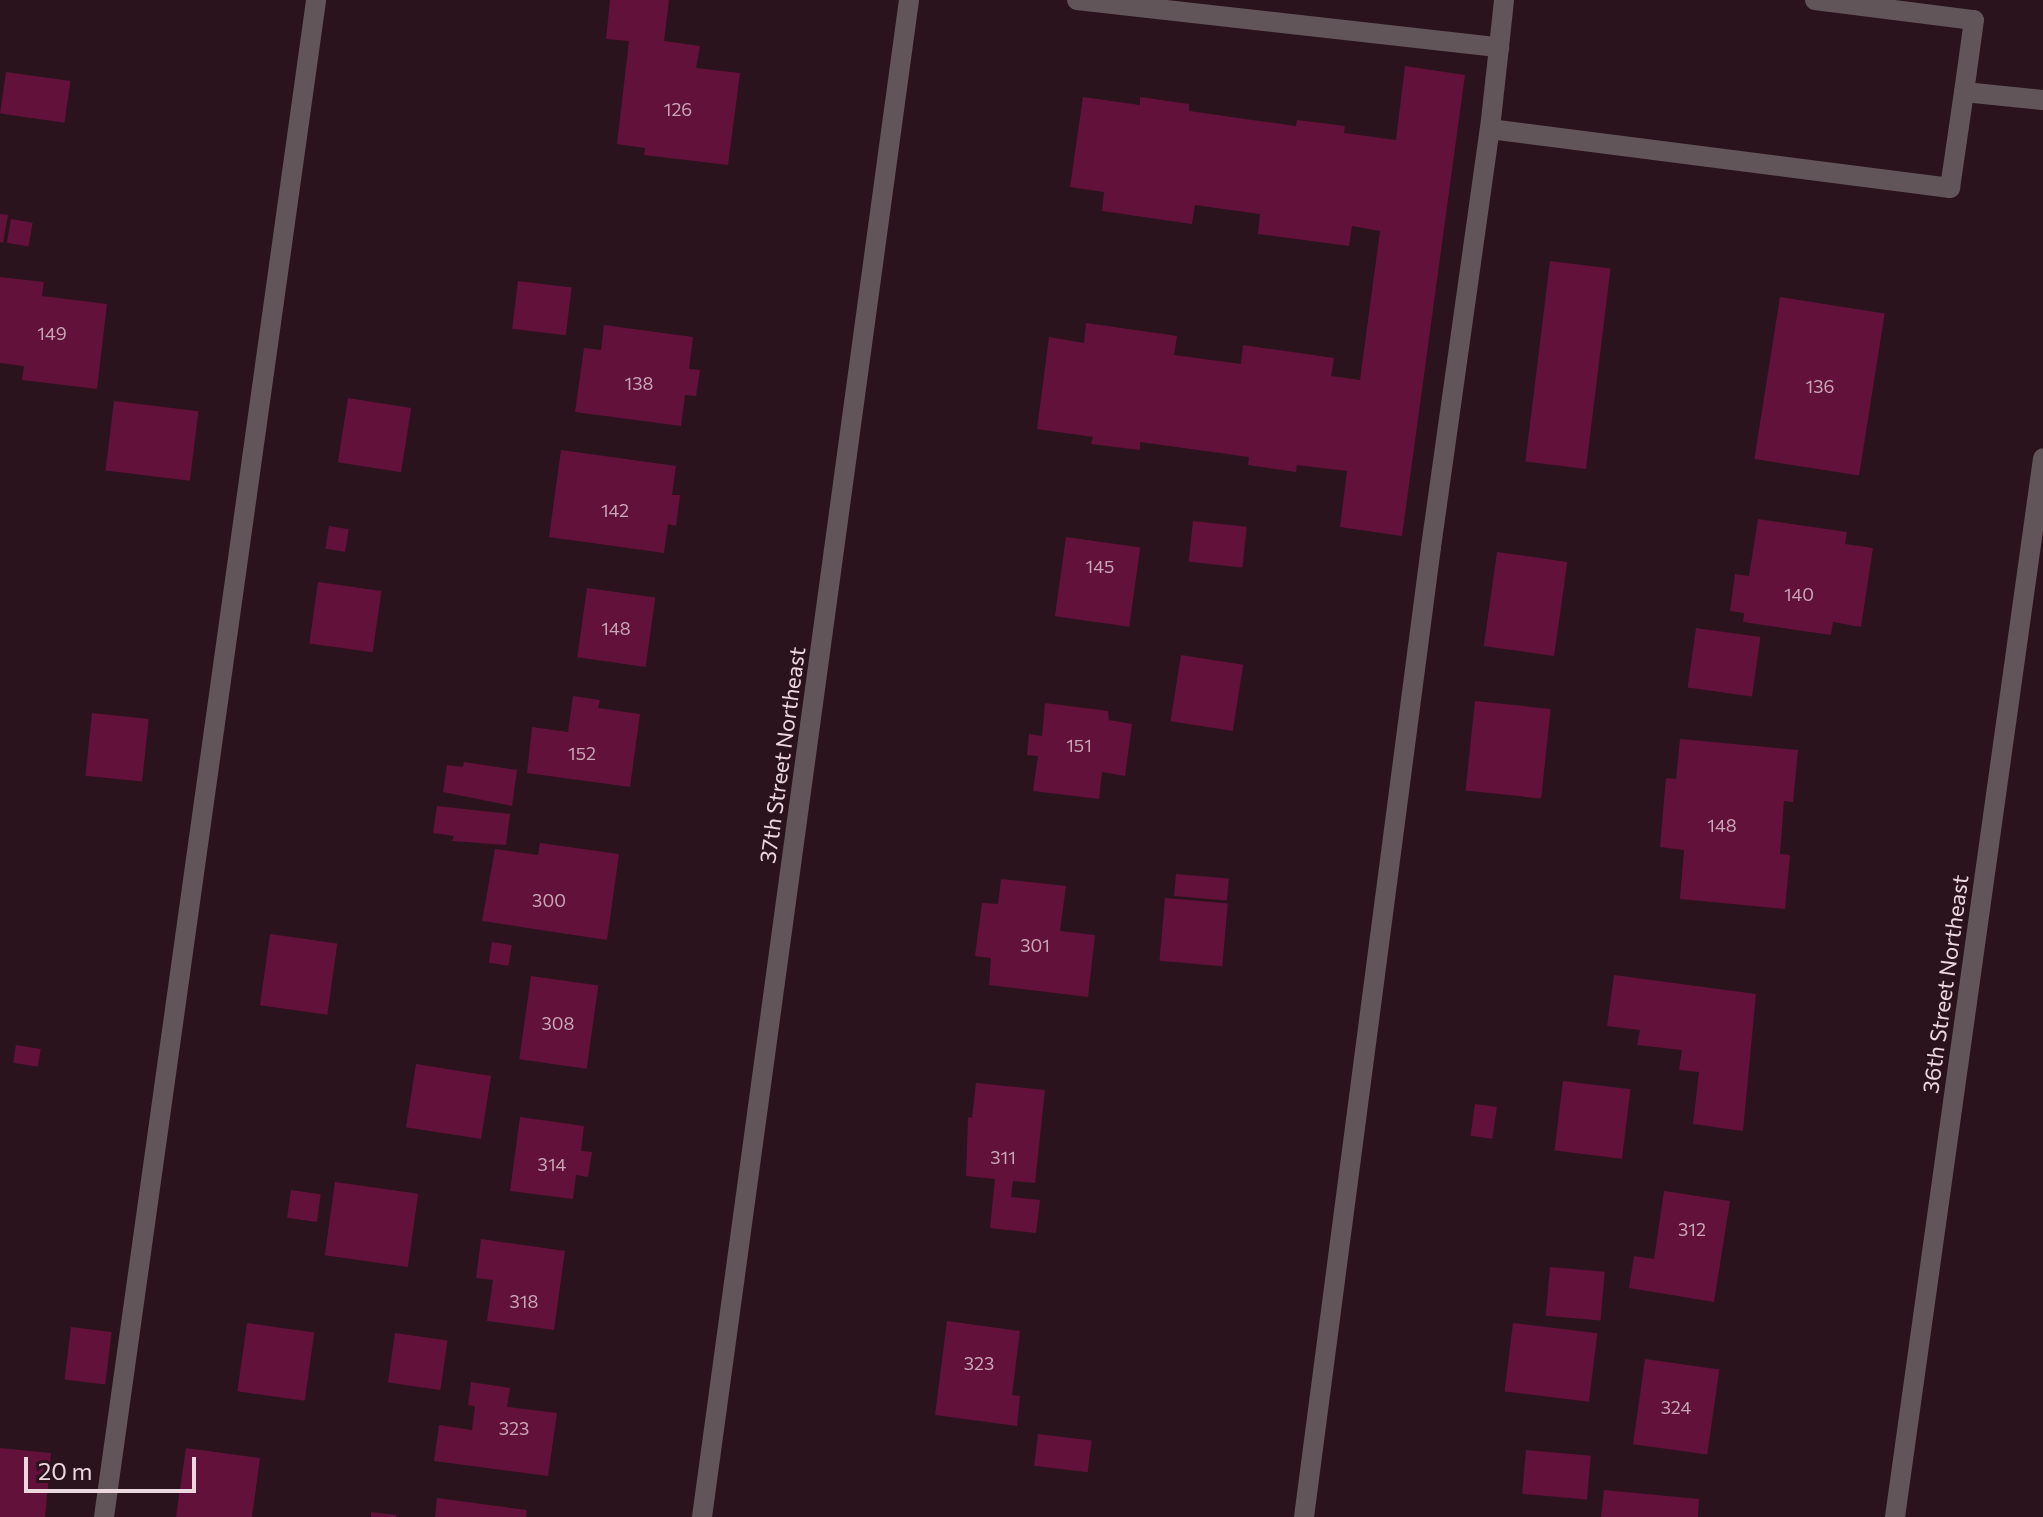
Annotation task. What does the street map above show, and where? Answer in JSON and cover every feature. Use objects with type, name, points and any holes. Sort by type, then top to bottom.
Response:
[{"type":"street","points":[[104,1517],[316,0]]},
{"type":"street","name":"37th Street Northeast","points":[[702,1517],[909,0]]},
{"type":"street","points":[[1077,0],[1499,47]]},
{"type":"street","points":[[1304,1517],[1431,547],[1490,129],[1504,0]]},
{"type":"street","points":[[1490,129],[1950,188],[1974,20],[1815,0]]},
{"type":"street","points":[[1964,92],[2043,100]]},
{"type":"street","name":"36th Street Northeast","points":[[1895,1517],[2043,458]]},
{"type":"building","points":[[610,0],[669,0],[664,41],[700,46],[696,68],[740,73],[728,165],[644,155],[645,148],[617,144],[629,41],[606,39]]},
{"type":"building","points":[[1405,66],[1465,75],[1402,536],[1340,527],[1347,471],[1297,465],[1296,472],[1248,465],[1249,457],[1140,442],[1140,450],[1091,444],[1093,437],[1037,429],[1049,337],[1084,343],[1086,323],[1177,336],[1174,355],[1241,364],[1243,345],[1334,358],[1331,376],[1360,380],[1380,231],[1352,226],[1349,246],[1258,234],[1260,214],[1195,205],[1192,224],[1102,211],[1104,192],[1070,187],[1083,97],[1140,105],[1140,97],[1189,104],[1189,111],[1296,126],[1297,120],[1345,126],[1344,133],[1396,140]]},
{"type":"building","points":[[6,72],[70,81],[65,123],[0,114]]},
{"type":"building","points":[[0,214],[8,215],[3,243],[0,242]]},
{"type":"building","points":[[11,219],[33,223],[28,246],[7,243]]},
{"type":"building","points":[[1550,261],[1611,268],[1586,469],[1525,461]]},
{"type":"building","points":[[0,277],[44,282],[42,296],[107,304],[97,389],[22,380],[24,366],[0,363]]},
{"type":"building","points":[[518,281],[572,288],[566,335],[512,329]]},
{"type":"building","points":[[1780,297],[1885,314],[1859,476],[1754,459]]},
{"type":"building","points":[[604,325],[693,337],[689,369],[700,370],[696,396],[685,395],[681,426],[575,412],[584,348],[601,350]]},
{"type":"building","points":[[348,398],[411,408],[401,472],[338,462]]},
{"type":"building","points":[[114,401],[198,411],[190,481],[105,470]]},
{"type":"building","points":[[561,450],[676,466],[672,495],[680,495],[676,526],[668,524],[664,553],[549,537]]},
{"type":"building","points":[[1758,519],[1847,532],[1845,544],[1873,548],[1861,627],[1833,622],[1831,635],[1743,622],[1744,613],[1730,611],[1735,574],[1749,576]]},
{"type":"building","points":[[1193,521],[1247,527],[1242,567],[1189,562]]},
{"type":"building","points":[[329,526],[349,529],[345,552],[325,549]]},
{"type":"building","points":[[1066,537],[1140,547],[1129,627],[1055,616]]},
{"type":"building","points":[[1497,552],[1567,562],[1554,656],[1484,646]]},
{"type":"building","points":[[318,582],[381,591],[373,652],[309,643]]},
{"type":"building","points":[[587,588],[655,598],[646,667],[577,657]]},
{"type":"building","points":[[1696,628],[1760,637],[1752,696],[1688,687]]},
{"type":"building","points":[[1181,655],[1243,665],[1233,731],[1171,721]]},
{"type":"building","points":[[573,696],[600,700],[598,708],[640,714],[630,787],[527,773],[532,727],[568,732]]},
{"type":"building","points":[[1475,701],[1551,709],[1541,798],[1466,791]]},
{"type":"building","points":[[1045,703],[1108,711],[1109,720],[1132,724],[1125,776],[1102,772],[1099,799],[1033,791],[1038,756],[1027,755],[1029,734],[1042,736]]},
{"type":"building","points":[[92,713],[149,719],[142,782],[85,776]]},
{"type":"building","points":[[1680,739],[1798,750],[1793,802],[1784,801],[1780,854],[1790,855],[1785,909],[1680,899],[1684,850],[1660,847],[1666,778],[1676,779]]},
{"type":"building","points":[[464,762],[517,770],[512,806],[443,792],[447,765],[463,767]]},
{"type":"building","points":[[437,806],[510,814],[506,845],[452,841],[454,836],[433,833]]},
{"type":"building","points":[[540,843],[619,854],[607,940],[482,921],[495,849],[538,855]]},
{"type":"building","points":[[1176,874],[1229,879],[1227,901],[1174,896]]},
{"type":"building","points":[[1001,879],[1066,886],[1060,931],[1095,935],[1088,997],[989,985],[991,958],[975,956],[982,903],[998,904]]},
{"type":"building","points":[[1165,898],[1228,903],[1222,966],[1160,961]]},
{"type":"building","points":[[270,934],[337,943],[327,1015],[260,1005]]},
{"type":"building","points":[[492,942],[512,945],[508,966],[489,963]]},
{"type":"building","points":[[1614,975],[1756,994],[1743,1131],[1693,1124],[1699,1072],[1679,1070],[1682,1050],[1637,1045],[1640,1030],[1607,1026]]},
{"type":"building","points":[[531,976],[598,985],[587,1069],[519,1059]]},
{"type":"building","points":[[16,1045],[41,1049],[38,1067],[13,1063]]},
{"type":"building","points":[[416,1064],[491,1076],[481,1139],[406,1127]]},
{"type":"building","points":[[1563,1081],[1630,1089],[1622,1159],[1554,1150]]},
{"type":"building","points":[[976,1083],[1045,1090],[1035,1183],[1013,1181],[1011,1197],[1040,1200],[1036,1233],[990,1228],[995,1179],[966,1176],[968,1117],[972,1118]]},
{"type":"building","points":[[1475,1104],[1497,1107],[1492,1139],[1471,1136]]},
{"type":"building","points":[[520,1117],[584,1126],[581,1151],[592,1152],[588,1177],[576,1175],[573,1199],[510,1191]]},
{"type":"building","points":[[335,1182],[418,1194],[408,1267],[325,1255]]},
{"type":"building","points":[[291,1190],[321,1194],[317,1222],[287,1218]]},
{"type":"building","points":[[1664,1191],[1730,1201],[1714,1302],[1629,1288],[1634,1256],[1654,1259]]},
{"type":"building","points":[[481,1239],[565,1251],[554,1330],[487,1321],[493,1280],[476,1278]]},
{"type":"building","points":[[1550,1267],[1605,1272],[1601,1321],[1546,1316]]},
{"type":"building","points":[[947,1321],[1020,1331],[1012,1395],[1020,1396],[1017,1426],[935,1415]]},
{"type":"building","points":[[247,1323],[314,1332],[305,1401],[237,1391]]},
{"type":"building","points":[[1513,1323],[1597,1333],[1589,1402],[1505,1391]]},
{"type":"building","points":[[71,1327],[112,1332],[105,1385],[65,1380]]},
{"type":"building","points":[[395,1333],[447,1340],[441,1390],[388,1383]]},
{"type":"building","points":[[1645,1359],[1719,1369],[1707,1455],[1633,1444]]},
{"type":"building","points":[[471,1382],[510,1388],[507,1407],[557,1413],[548,1476],[434,1461],[439,1425],[472,1430],[475,1406],[468,1405]]},
{"type":"building","points":[[1038,1434],[1092,1441],[1088,1472],[1034,1466]]},
{"type":"building","points":[[0,1448],[51,1453],[45,1517],[0,1517]]},
{"type":"building","points":[[186,1448],[260,1458],[252,1517],[176,1517]]},
{"type":"building","points":[[1526,1450],[1591,1456],[1587,1499],[1522,1494]]},
{"type":"building","points":[[1604,1490],[1699,1499],[1698,1517],[1601,1517]]},
{"type":"building","points":[[437,1498],[527,1510],[526,1517],[435,1517]]},
{"type":"building","points":[[371,1512],[396,1515],[396,1517],[371,1517]]}]
